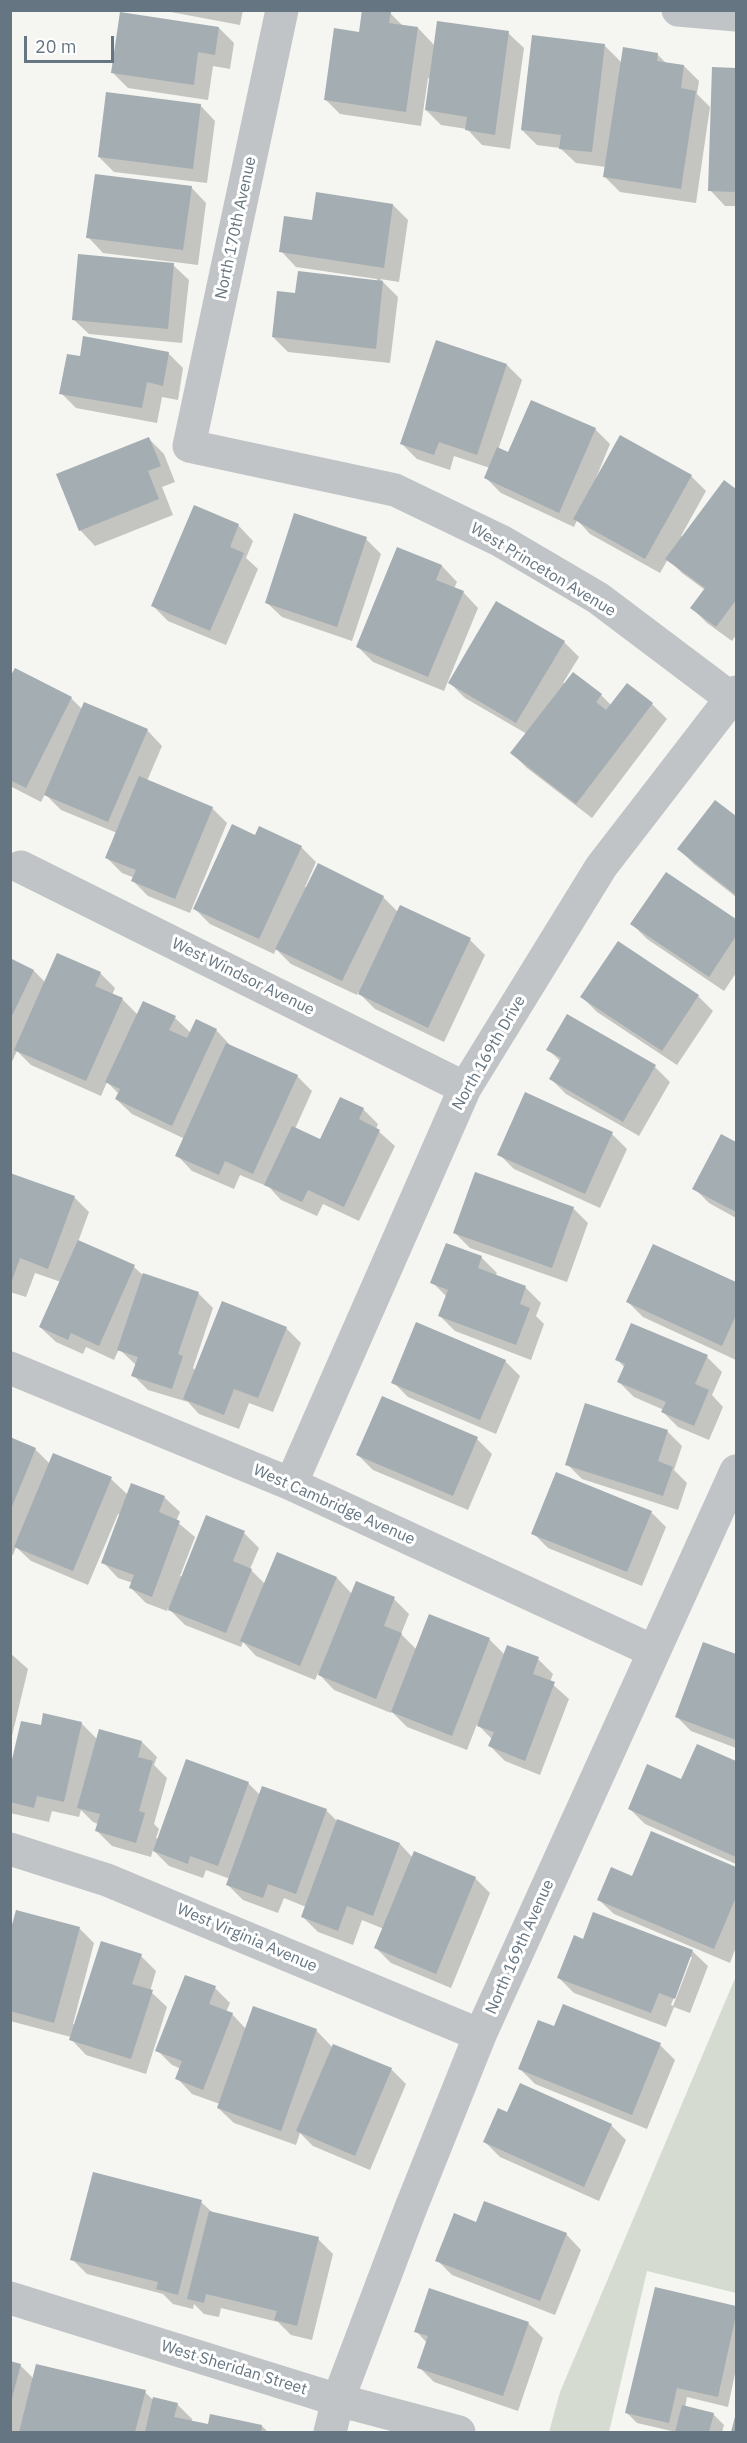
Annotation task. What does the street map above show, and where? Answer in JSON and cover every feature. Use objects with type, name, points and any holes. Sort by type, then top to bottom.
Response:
[{"type":"street","name":"North 170th Avenue","points":[[189,446],[282,10]]},
{"type":"street","points":[[678,10],[736,15]]},
{"type":"street","name":"West Princeton Avenue","points":[[189,446],[394,490],[501,541],[598,598],[735,697]]},
{"type":"street","name":"North 169th Drive","points":[[291,1484],[465,1088],[601,867],[735,697]]},
{"type":"street","name":"West Windsor Avenue","points":[[21,867],[465,1088]]},
{"type":"street","name":"West Cambridge Avenue","points":[[10,1368],[291,1484],[653,1651]]},
{"type":"street","name":"North 169th Avenue","points":[[330,2433],[338,2400],[480,2035],[736,1471]]},
{"type":"street","name":"West Virginia Avenue","points":[[10,1849],[107,1880],[480,2035]]},
{"type":"street","name":"West Sheridan Street","points":[[10,2298],[338,2400],[459,2433]]},
{"type":"shaded area","points":[[736,1976],[736,2293],[647,2271],[609,2432],[549,2432],[560,2392]]},
{"type":"building","points":[[362,10],[391,12],[389,23],[418,27],[406,112],[324,100],[334,28],[359,32]]},
{"type":"building","points":[[120,12],[219,27],[215,55],[198,52],[194,85],[111,73]]},
{"type":"building","points":[[437,21],[509,31],[495,135],[465,130],[467,117],[425,110]]},
{"type":"building","points":[[532,35],[605,44],[592,152],[559,149],[561,135],[521,130]]},
{"type":"building","points":[[623,47],[658,53],[657,61],[684,65],[681,88],[696,91],[681,189],[603,177]]},
{"type":"building","points":[[712,67],[736,68],[736,192],[708,191]]},
{"type":"building","points":[[106,92],[201,104],[193,169],[98,157]]},
{"type":"building","points":[[95,174],[192,186],[183,250],[86,238]]},
{"type":"building","points":[[316,192],[393,204],[384,268],[279,252],[284,216],[312,220]]},
{"type":"building","points":[[78,254],[174,263],[168,329],[72,320]]},
{"type":"building","points":[[298,271],[383,281],[376,349],[272,337],[277,291],[295,293]]},
{"type":"building","points":[[83,336],[169,352],[163,386],[147,382],[142,408],[59,394],[67,354],[80,356]]},
{"type":"building","points":[[436,340],[507,364],[477,455],[439,442],[434,455],[400,444]]},
{"type":"building","points":[[531,400],[596,428],[559,513],[484,478],[497,447],[508,452]]},
{"type":"building","points":[[620,435],[692,475],[645,559],[573,519]]},
{"type":"building","points":[[149,437],[161,466],[148,471],[159,499],[79,531],[56,474]]},
{"type":"building","points":[[724,480],[736,489],[736,600],[716,627],[690,608],[705,588],[665,559]]},
{"type":"building","points":[[194,505],[239,524],[230,547],[244,553],[210,631],[151,606]]},
{"type":"building","points":[[294,513],[367,537],[337,627],[265,603]]},
{"type":"building","points":[[397,547],[442,565],[436,580],[464,591],[428,677],[356,647]]},
{"type":"building","points":[[496,601],[565,641],[516,723],[448,683]]},
{"type":"building","points":[[15,668],[72,697],[26,788],[10,780],[10,677]]},
{"type":"building","points":[[573,672],[602,694],[596,702],[606,710],[627,683],[653,703],[576,804],[510,753]]},
{"type":"building","points":[[84,702],[148,729],[108,822],[44,795]]},
{"type":"building","points":[[139,776],[213,807],[175,899],[131,881],[136,870],[105,858]]},
{"type":"building","points":[[715,800],[736,816],[736,895],[677,849]]},
{"type":"building","points":[[232,824],[255,835],[259,826],[302,846],[259,939],[193,909]]},
{"type":"building","points":[[318,863],[384,896],[342,981],[275,949]]},
{"type":"building","points":[[666,872],[736,919],[736,936],[709,977],[630,924]]},
{"type":"building","points":[[400,905],[471,938],[428,1028],[358,994]]},
{"type":"building","points":[[618,941],[699,995],[662,1051],[580,997]]},
{"type":"building","points":[[57,953],[101,972],[95,986],[123,998],[86,1081],[14,1050]]},
{"type":"building","points":[[10,958],[34,970],[10,1020]]},
{"type":"building","points":[[143,1001],[176,1016],[169,1030],[187,1038],[196,1019],[217,1029],[172,1126],[115,1099],[120,1089],[105,1082]]},
{"type":"building","points":[[567,1014],[656,1065],[623,1122],[549,1079],[561,1058],[546,1050]]},
{"type":"building","points":[[226,1043],[298,1075],[253,1174],[225,1161],[219,1175],[175,1156]]},
{"type":"building","points":[[525,1092],[613,1132],[585,1194],[497,1155]]},
{"type":"building","points":[[340,1097],[364,1108],[359,1119],[380,1130],[344,1207],[308,1190],[302,1202],[264,1185],[292,1126],[320,1139]]},
{"type":"building","points":[[721,1134],[736,1142],[736,1212],[692,1189]]},
{"type":"building","points":[[475,1172],[574,1207],[552,1268],[453,1233]]},
{"type":"building","points":[[10,1173],[75,1196],[48,1269],[20,1258],[11,1283]]},
{"type":"building","points":[[78,1240],[135,1265],[99,1346],[71,1333],[68,1340],[39,1327]]},
{"type":"building","points":[[446,1243],[482,1256],[478,1268],[526,1286],[520,1304],[530,1308],[516,1345],[438,1316],[448,1290],[430,1283]]},
{"type":"building","points":[[653,1244],[736,1282],[736,1315],[722,1346],[626,1302]]},
{"type":"building","points":[[143,1273],[199,1292],[178,1354],[183,1356],[172,1389],[131,1376],[138,1357],[117,1350]]},
{"type":"building","points":[[222,1301],[287,1327],[258,1398],[234,1389],[224,1415],[183,1399]]},
{"type":"building","points":[[416,1322],[506,1360],[480,1420],[391,1383]]},
{"type":"building","points":[[631,1323],[708,1355],[695,1384],[709,1390],[694,1426],[661,1412],[666,1402],[617,1382],[625,1364],[615,1360]]},
{"type":"building","points":[[382,1396],[478,1437],[453,1496],[356,1455]]},
{"type":"building","points":[[585,1403],[668,1430],[658,1461],[673,1467],[663,1496],[565,1465]]},
{"type":"building","points":[[10,1437],[36,1448],[11,1509],[10,1509]]},
{"type":"building","points":[[53,1453],[112,1477],[73,1571],[14,1547]]},
{"type":"building","points":[[556,1472],[652,1511],[627,1572],[531,1534]]},
{"type":"building","points":[[131,1483],[165,1496],[159,1512],[180,1521],[152,1597],[129,1588],[134,1575],[101,1563]]},
{"type":"building","points":[[206,1515],[245,1531],[233,1561],[252,1569],[226,1633],[168,1610]]},
{"type":"building","points":[[277,1552],[337,1577],[300,1666],[240,1641]]},
{"type":"building","points":[[356,1581],[395,1597],[384,1626],[402,1633],[376,1699],[318,1675]]},
{"type":"building","points":[[429,1614],[490,1638],[452,1736],[391,1712]]},
{"type":"building","points":[[703,1642],[736,1654],[736,1740],[675,1717]]},
{"type":"building","points":[[507,1645],[539,1657],[533,1674],[555,1682],[525,1761],[488,1746],[494,1732],[477,1726]]},
{"type":"building","points":[[43,1713],[82,1722],[64,1802],[37,1796],[34,1808],[10,1802],[10,1768],[21,1721],[41,1725]]},
{"type":"building","points":[[99,1729],[142,1741],[138,1757],[153,1761],[139,1811],[145,1813],[136,1843],[95,1831],[100,1814],[77,1808]]},
{"type":"building","points":[[697,1744],[736,1761],[736,1857],[628,1809],[647,1764],[681,1779]]},
{"type":"building","points":[[186,1759],[249,1782],[218,1866],[190,1856],[188,1864],[153,1851]]},
{"type":"building","points":[[262,1786],[327,1809],[296,1894],[268,1884],[263,1898],[226,1885]]},
{"type":"building","points":[[337,1819],[400,1843],[373,1916],[347,1906],[338,1931],[301,1917]]},
{"type":"building","points":[[651,1831],[736,1867],[736,1897],[714,1949],[597,1900],[611,1867],[632,1876]]},
{"type":"building","points":[[414,1851],[476,1877],[436,1974],[374,1948]]},
{"type":"building","points":[[16,1910],[80,1927],[54,2023],[10,2011],[10,1932]]},
{"type":"building","points":[[593,1912],[693,1950],[675,1999],[659,1993],[651,2013],[557,1978],[574,1935],[583,1939]]},
{"type":"building","points":[[101,1941],[142,1954],[132,1984],[153,1990],[131,2059],[69,2040]]},
{"type":"building","points":[[185,1975],[216,1986],[209,2004],[233,2013],[203,2090],[175,2079],[182,2061],[155,2051]]},
{"type":"building","points":[[563,2004],[661,2043],[632,2115],[518,2069],[538,2020],[554,2026]]},
{"type":"building","points":[[253,2006],[317,2029],[281,2131],[217,2108]]},
{"type":"building","points":[[333,2044],[392,2068],[355,2156],[296,2131]]},
{"type":"building","points":[[520,2083],[612,2124],[584,2187],[483,2142],[498,2108],[507,2112]]},
{"type":"building","points":[[93,2172],[202,2200],[178,2295],[156,2289],[158,2282],[70,2260]]},
{"type":"building","points":[[484,2201],[567,2233],[540,2301],[435,2261],[454,2213],[476,2222]]},
{"type":"building","points":[[209,2211],[319,2237],[297,2326],[274,2320],[277,2311],[206,2294],[204,2303],[187,2299]]},
{"type":"building","points":[[655,2287],[736,2306],[718,2397],[677,2388],[669,2423],[625,2413]]},
{"type":"building","points":[[429,2288],[529,2322],[503,2396],[417,2368],[428,2336],[414,2332]]},
{"type":"building","points":[[10,2361],[21,2364],[11,2402],[10,2402]]},
{"type":"building","points":[[36,2364],[146,2390],[135,2432],[19,2432]]},
{"type":"building","points":[[153,2397],[178,2403],[174,2417],[208,2424],[210,2414],[262,2425],[261,2432],[145,2432]]},
{"type":"building","points":[[682,2405],[714,2413],[709,2432],[675,2432]]},
{"type":"building","points":[[736,2413],[736,2432],[731,2432]]}]
